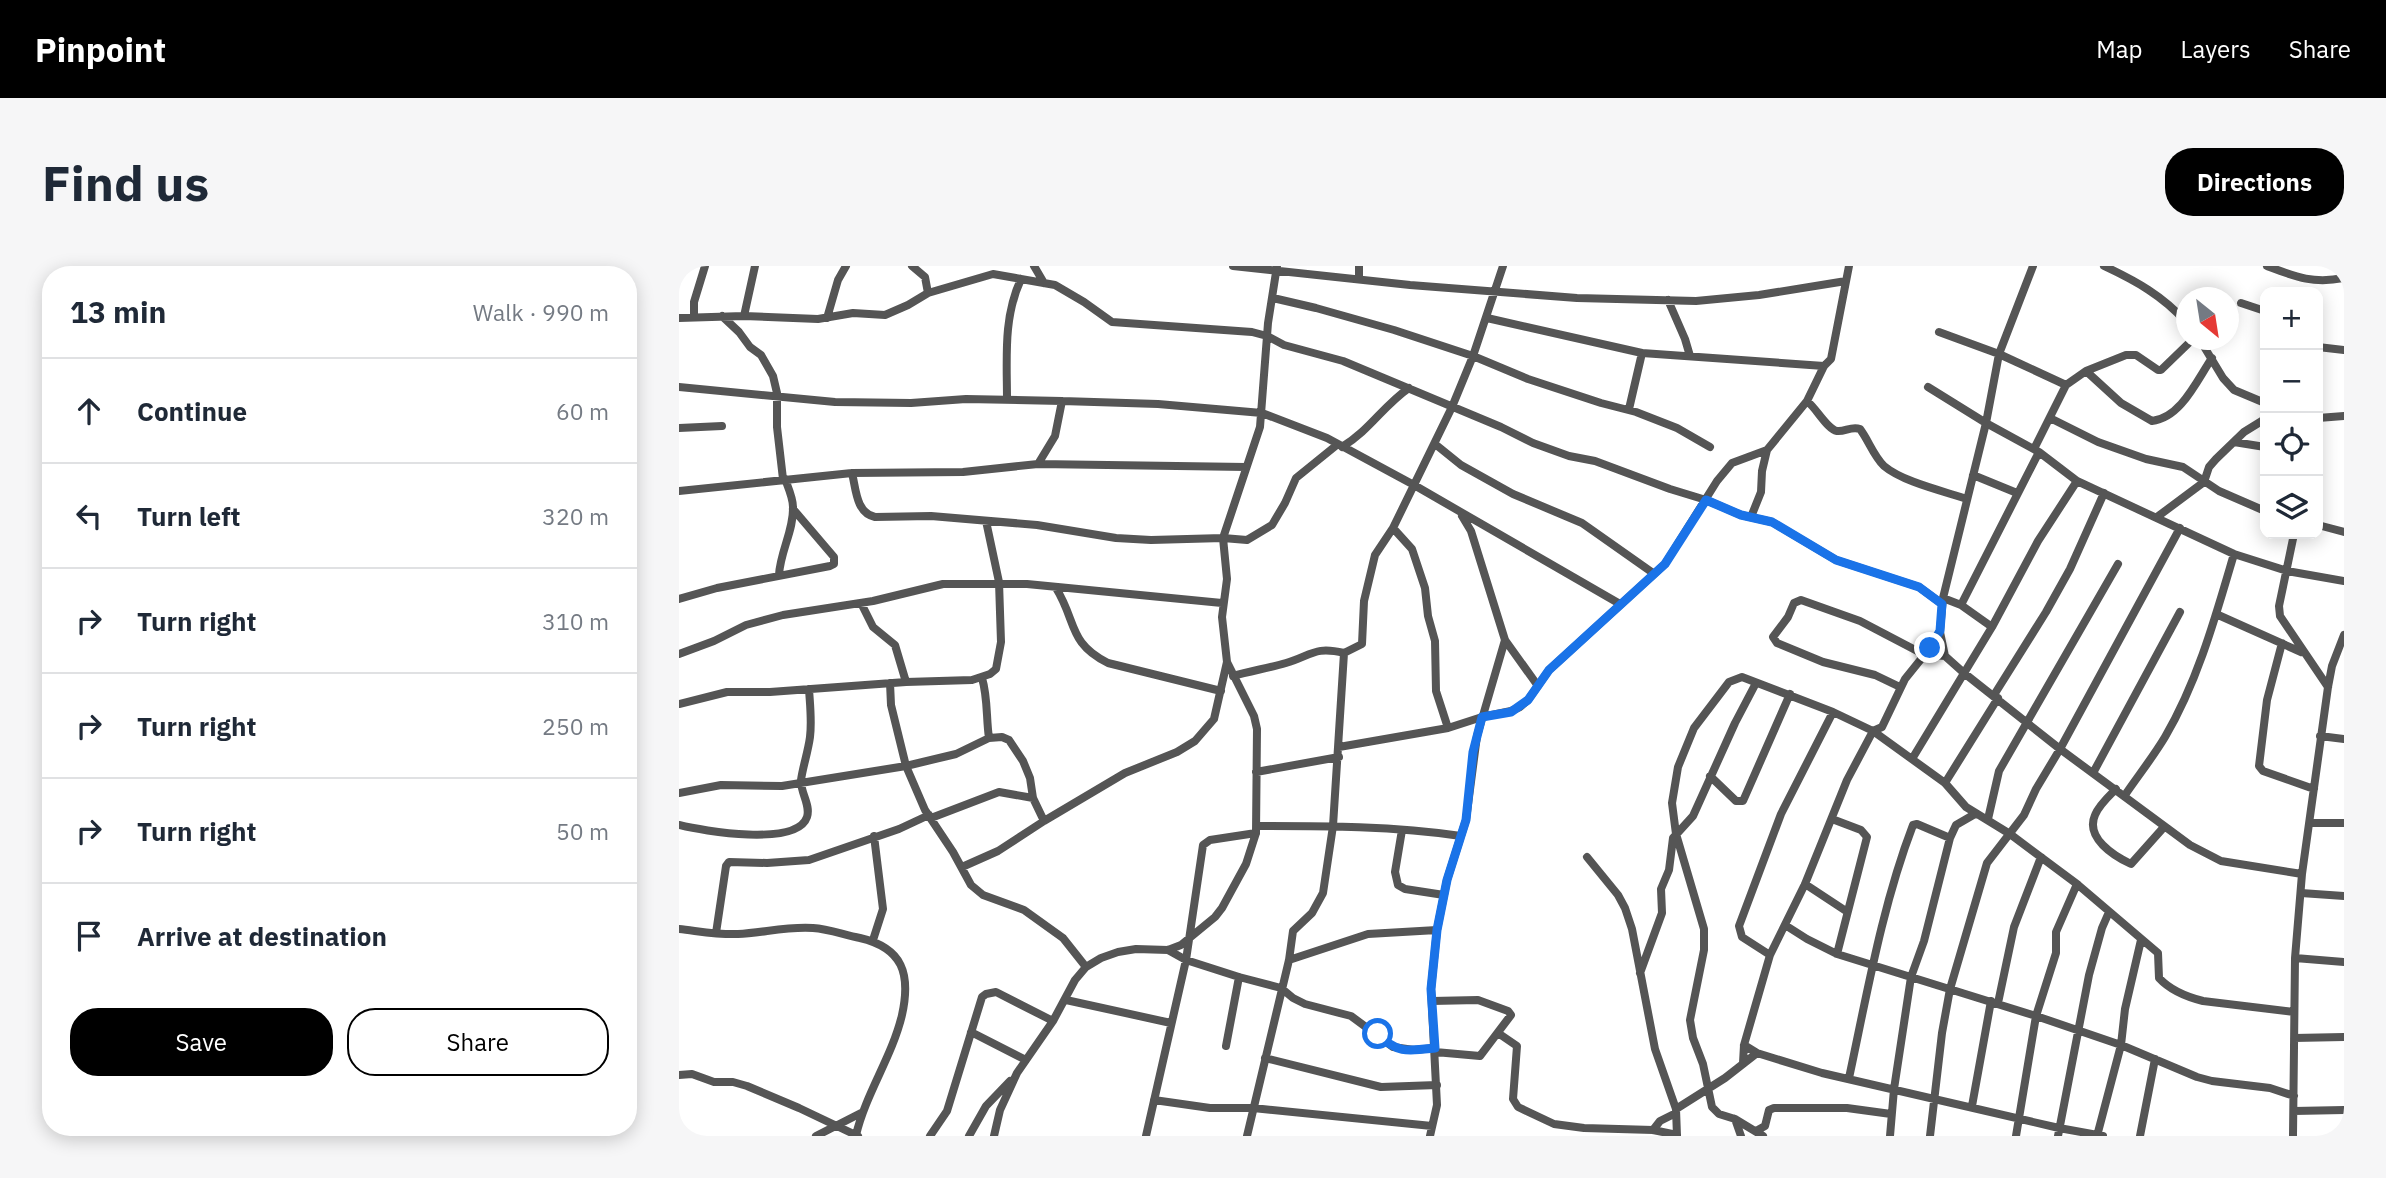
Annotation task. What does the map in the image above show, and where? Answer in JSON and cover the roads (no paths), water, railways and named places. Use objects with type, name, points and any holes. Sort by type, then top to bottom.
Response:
[{"type":"street","points":[[694,317],[694,302],[705,266]]},
{"type":"street","points":[[744,316],[755,266]]},
{"type":"street","points":[[827,318],[835,289],[846,266]]},
{"type":"street","points":[[912,266],[925,277],[928,293]]},
{"type":"street","points":[[1034,266],[1044,282]]},
{"type":"street","points":[[1233,266],[1277,268],[1359,279],[1577,299],[1696,301],[1759,295],[1846,281]]},
{"type":"street","points":[[1359,266],[1359,279]]},
{"type":"street","points":[[1233,676],[1287,662],[1313,651],[1332,650],[1344,653],[1361,644],[1364,600],[1375,555],[1393,528],[1452,407],[1487,318],[1503,266]]},
{"type":"street","points":[[1751,517],[1761,492],[1763,463],[1767,450],[1807,401],[1824,366],[1831,359],[1849,266]]},
{"type":"street","points":[[1945,656],[1940,631],[1943,601],[1986,423],[1999,354],[2033,266]]},
{"type":"street","points":[[2105,266],[2139,282],[2176,311]]},
{"type":"street","points":[[2267,266],[2312,281],[2344,278]]},
{"type":"street","points":[[961,867],[998,850],[1125,773],[1177,752],[1195,741],[1214,719],[1227,662],[1222,603],[1227,579],[1223,538],[1255,447],[1262,413],[1268,323],[1277,268]]},
{"type":"street","points":[[679,318],[744,316],[808,319],[853,313],[885,315],[908,306],[928,293],[992,270],[1021,279],[1044,282],[1055,285],[1084,302],[1112,322],[1252,332],[1267,336],[1283,345],[1343,361],[1533,443],[1569,456],[1595,461],[1751,517],[1772,522],[1836,560],[1919,587],[1943,601],[1961,605],[1992,627]]},
{"type":"street","points":[[1007,400],[1008,314],[1021,279]]},
{"type":"street","points":[[1273,298],[1394,330],[1473,356],[1528,379],[1601,403],[1629,409],[1677,428],[1710,447]]},
{"type":"street","points":[[1668,300],[1690,356]]},
{"type":"street","points":[[2241,303],[2260,309]]},
{"type":"street","points":[[679,599],[717,588],[830,566],[835,561],[793,509],[784,479],[776,385],[768,366],[722,316]]},
{"type":"street","points":[[1487,318],[1642,353],[1824,366]]},
{"type":"street","points":[[1252,332],[1268,323]]},
{"type":"street","points":[[1939,332],[1999,354],[2066,384]]},
{"type":"street","points":[[1267,356],[1283,345]]},
{"type":"street","points":[[2323,348],[2344,350]]},
{"type":"street","points":[[1961,605],[2017,493],[2066,384],[2085,371],[2126,355],[2136,355],[2161,370],[2182,350]]},
{"type":"street","points":[[2207,350],[2223,378],[2234,390],[2260,401]]},
{"type":"street","points":[[1629,409],[1642,353]]},
{"type":"street","points":[[2085,371],[2120,403],[2145,418],[2157,420],[2175,410],[2212,358]]},
{"type":"street","points":[[679,387],[835,402],[1062,401],[1158,404],[1262,413],[1294,424],[1340,446],[1621,604]]},
{"type":"street","points":[[1928,387],[2036,450],[2077,481],[2234,554],[2287,571],[2344,581]]},
{"type":"street","points":[[852,473],[860,507],[868,516],[931,516],[1037,525],[1116,538],[1247,540],[1271,527],[1296,478],[1367,430],[1388,405],[1409,388]]},
{"type":"street","points":[[1038,464],[1055,436],[1062,401]]},
{"type":"street","points":[[1807,401],[1818,410],[1832,429],[1860,429],[1870,448],[1886,468],[1923,485],[1967,499]]},
{"type":"street","points":[[2323,418],[2344,416]]},
{"type":"street","points":[[2050,418],[2098,442],[2183,467],[2204,482],[2260,509]]},
{"type":"street","points":[[2157,517],[2204,482],[2209,467],[2244,432],[2260,422]]},
{"type":"street","points":[[679,428],[722,426]]},
{"type":"street","points":[[2234,442],[2260,446]]},
{"type":"street","points":[[1435,444],[1461,465],[1513,494],[1582,523],[1653,573]]},
{"type":"street","points":[[1339,747],[1448,728],[1482,717],[1511,712],[1520,707],[1549,670],[1671,555],[1717,481],[1732,463],[1767,450]]},
{"type":"street","points":[[679,491],[852,473],[963,472],[1038,464],[1246,467]]},
{"type":"street","points":[[1973,475],[2017,493]]},
{"type":"street","points":[[1912,759],[1992,627],[2038,541],[2077,481]]},
{"type":"street","points":[[1945,783],[2070,569],[2104,493]]},
{"type":"street","points":[[779,575],[780,560],[793,509]]},
{"type":"street","points":[[1458,512],[1471,531],[1505,640],[1538,686]]},
{"type":"street","points":[[679,704],[727,692],[982,678],[996,669],[1000,656],[999,582],[986,521]]},
{"type":"street","points":[[2323,527],[2344,532]]},
{"type":"street","points":[[1393,528],[1412,549],[1426,588],[1428,616],[1435,641],[1436,691],[1448,728]]},
{"type":"street","points":[[1930,1136],[1950,989],[1987,863],[2024,815],[2180,528]]},
{"type":"street","points":[[2293,539],[2279,606],[2280,616],[2327,687]]},
{"type":"street","points":[[2125,795],[2171,726],[2191,682],[2234,554]]},
{"type":"street","points":[[1988,819],[1999,771],[2118,564]]},
{"type":"street","points":[[679,654],[699,648],[746,625],[783,615],[861,603],[943,584],[999,582],[1222,603]]},
{"type":"street","points":[[1056,588],[1067,604],[1076,636],[1086,650],[1097,657],[1108,663],[1221,691]]},
{"type":"street","points":[[1900,687],[1875,675],[1823,662],[1777,643],[1773,638],[1794,603],[1801,600],[1860,621],[1923,654],[1945,656],[2060,749],[2125,795],[2164,827],[2212,859],[2302,874]]},
{"type":"street","points":[[861,603],[873,627],[895,645],[906,682]]},
{"type":"street","points":[[2093,774],[2180,612]]},
{"type":"street","points":[[2216,614],[2304,653]]},
{"type":"street","points":[[1743,1063],[1744,1045],[1770,955],[1805,884],[1847,780],[1873,732],[1882,727],[1900,687],[1940,631]]},
{"type":"street","points":[[2293,1136],[2295,958],[2302,874],[2311,823],[2327,687],[2344,635]]},
{"type":"street","points":[[1430,1136],[1437,1105],[1432,976],[1437,930],[1469,805],[1473,752],[1505,640]]},
{"type":"street","points":[[2283,643],[2267,700],[2259,766],[2263,771],[2314,789]]},
{"type":"street","points":[[1247,1136],[1289,960],[1293,931],[1312,914],[1322,893],[1333,826],[1344,653]]},
{"type":"street","points":[[1168,950],[1189,939],[1222,908],[1246,864],[1256,830],[1257,729],[1254,716],[1227,662]]},
{"type":"street","points":[[2332,666],[2344,668]]},
{"type":"street","points":[[1528,672],[1549,670]]},
{"type":"street","points":[[1891,1114],[1847,1108],[1774,1108],[1769,1110],[1765,1126],[1760,1133],[1735,1119],[1719,1114],[1712,1107],[1690,1020],[1705,950],[1704,929],[1676,834],[1672,803],[1678,767],[1694,728],[1729,681],[1742,677],[1833,712],[1873,732],[1912,759],[1945,783],[1975,814],[1988,819],[2010,834],[2077,884],[2158,953],[2158,974],[2161,981],[2176,991],[2203,1000],[2294,1012]]},
{"type":"street","points":[[982,678],[987,694],[985,712],[989,738]]},
{"type":"street","points":[[890,683],[891,705],[906,766],[922,804],[978,892],[1024,910],[1045,924],[1063,938],[1086,967]]},
{"type":"street","points":[[1640,973],[1662,913],[1661,889],[1669,870],[1672,843],[1676,834],[1693,816],[1756,683]]},
{"type":"street","points":[[679,825],[727,835],[790,832],[802,825],[808,810],[801,782],[810,736],[809,689]]},
{"type":"street","points":[[1710,776],[1736,801],[1743,800],[1790,694]]},
{"type":"street","points":[[1770,955],[1742,937],[1739,926],[1781,814],[1833,712]]},
{"type":"street","points":[[2320,736],[2344,739]]},
{"type":"street","points":[[679,800],[683,793],[721,785],[776,786],[906,766],[956,754],[989,738],[1002,737],[1009,740],[1017,751],[1030,778],[1033,798],[1044,821]]},
{"type":"street","points":[[1256,772],[1339,757]]},
{"type":"street","points":[[2116,789],[2093,818],[2095,831],[2104,846],[2131,864],[2164,827]]},
{"type":"street","points":[[716,933],[726,866],[729,862],[795,862],[846,848],[999,793],[1033,798]]},
{"type":"street","points":[[1890,1136],[1894,1089],[1911,977],[1924,941],[1950,838],[1956,825],[1975,814]]},
{"type":"street","points":[[1832,819],[1861,830],[1867,837],[1837,954]]},
{"type":"street","points":[[2311,823],[2344,823]]},
{"type":"street","points":[[1849,1077],[1874,964],[1899,867],[1913,825],[1917,824],[1950,838]]},
{"type":"street","points":[[1146,1136],[1186,960],[1202,845],[1210,840],[1256,830],[1333,826],[1422,830],[1461,836]]},
{"type":"street","points":[[1402,830],[1395,872],[1398,885],[1405,889],[1444,895]]},
{"type":"street","points":[[873,940],[883,909],[874,836]]},
{"type":"street","points":[[1498,1033],[1517,1045],[1513,1099],[1518,1107],[1554,1124],[1584,1128],[1653,1130],[1677,1135],[1676,1111],[1655,1049],[1632,929],[1618,895],[1587,857]]},
{"type":"street","points":[[1972,1106],[2014,927],[2041,857]]},
{"type":"street","points":[[1805,884],[1846,911]]},
{"type":"street","points":[[2016,1136],[2036,1016],[2056,953],[2056,932],[2077,884]]},
{"type":"street","points":[[2301,893],[2344,896]]},
{"type":"street","points":[[2059,1132],[2097,946],[2109,912]]},
{"type":"street","points":[[1785,925],[1837,954],[2079,1030],[2212,1081],[2270,1088],[2294,1097]]},
{"type":"street","points":[[679,929],[735,934],[811,928],[873,940],[898,960],[906,993],[901,1018],[861,1113],[857,1135],[747,1086],[733,1082],[714,1082],[697,1075],[679,1075]]},
{"type":"street","points":[[1289,960],[1368,934],[1437,930]]},
{"type":"street","points":[[1744,1045],[1757,1053],[1803,1068],[1936,1097],[2018,1118],[2059,1132],[2099,1136],[2121,1045],[2125,1009],[2141,940]]},
{"type":"street","points":[[969,1136],[986,1106],[1017,1073],[1053,1021],[1075,980],[1086,967],[1118,952],[1136,949],[1168,950],[1186,960],[1281,988],[1305,1004],[1351,1016],[1393,1047],[1478,1057],[1487,1049],[1511,1015],[1478,1000],[1432,1001]]},
{"type":"street","points":[[2295,958],[2344,962]]},
{"type":"street","points":[[1226,1046],[1239,977]]},
{"type":"street","points":[[930,1136],[947,1111],[982,997],[996,992],[1053,1021]]},
{"type":"street","points":[[1278,1003],[1293,998]]},
{"type":"street","points":[[1066,1000],[1171,1023]]},
{"type":"street","points":[[971,1032],[1026,1060]]},
{"type":"street","points":[[2294,1038],[2344,1037]]},
{"type":"street","points":[[1653,1130],[1660,1122],[1757,1053]]},
{"type":"street","points":[[1265,1058],[1381,1087],[1437,1085]]},
{"type":"street","points":[[2140,1136],[2155,1059]]},
{"type":"street","points":[[994,1136],[1000,1110],[1017,1073]]},
{"type":"street","points":[[1154,1100],[1210,1108],[1253,1108],[1432,1126]]},
{"type":"street","points":[[2294,1111],[2344,1110]]},
{"type":"street","points":[[816,1136],[861,1113]]},
{"type":"street","points":[[1735,1119],[1741,1136]]}]
